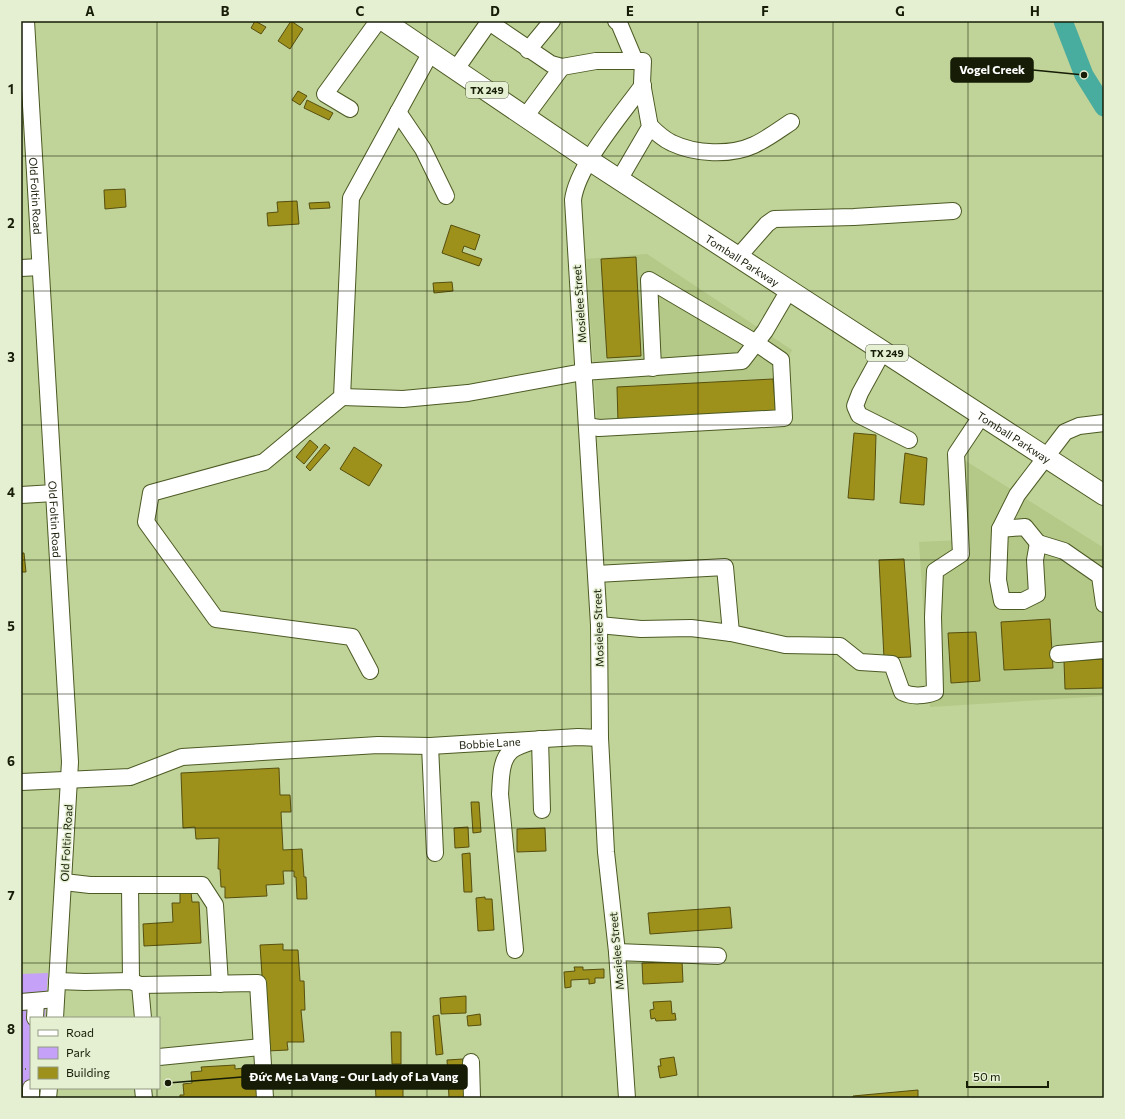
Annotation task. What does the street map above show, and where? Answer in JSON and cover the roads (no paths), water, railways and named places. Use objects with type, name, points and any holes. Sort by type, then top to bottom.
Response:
[{"type":"main road","name":"Tomball Parkway","points":[[384,21],[619,180],[1104,495]]},
{"type":"street","name":"Old Foltin Road","points":[[26,21],[25,80],[40,267],[70,762],[55,1017]]},
{"type":"street","points":[[350,109],[324,94],[378,21]]},
{"type":"street","points":[[456,69],[489,21],[528,50],[551,64],[562,67],[596,61],[643,61],[643,85],[650,126],[619,180]]},
{"type":"street","points":[[528,50],[552,21]]},
{"type":"street","points":[[616,21],[619,23],[635,61]]},
{"type":"street","points":[[342,397],[351,198],[431,52]]},
{"type":"street","points":[[525,116],[562,67]]},
{"type":"street","name":"Mosielee Street","points":[[627,1098],[617,952],[606,852],[600,738],[596,574],[573,200],[574,188],[589,160],[643,85]]},
{"type":"street","points":[[398,112],[423,149],[446,196]]},
{"type":"street","points":[[650,126],[671,143],[684,148],[704,152],[753,146],[791,122]]},
{"type":"street","points":[[738,257],[767,224],[774,219],[953,212]]},
{"type":"street","points":[[21,268],[40,267]]},
{"type":"street","points":[[587,426],[599,428],[784,418],[780,360],[756,343],[650,280],[653,368]]},
{"type":"street","points":[[370,671],[352,637],[216,619],[146,522],[151,493],[264,462],[342,397],[403,399],[468,393],[583,372],[742,361],[756,343],[790,290]]},
{"type":"street","points":[[883,351],[860,393],[855,406],[859,415],[909,440]]},
{"type":"street","points":[[598,625],[641,630],[691,628],[731,633],[785,645],[840,646],[860,662],[892,664],[902,692],[908,695],[929,694],[935,692],[933,617],[935,571],[960,554],[956,454],[982,415]]},
{"type":"street","points":[[1038,543],[1035,560],[1037,594],[1023,601],[1002,600],[998,580],[1000,529],[1017,495],[1066,432],[1079,426],[1104,423]]},
{"type":"street","points":[[21,495],[54,493]]},
{"type":"street","points":[[1000,529],[1025,527],[1038,543],[1064,551],[1100,576],[1104,604]]},
{"type":"street","points":[[596,574],[725,567],[731,633]]},
{"type":"street","points":[[1058,654],[1104,650]]},
{"type":"street","name":"Bobbie Lane","points":[[21,782],[130,777],[182,757],[378,745],[430,746],[578,736],[600,738]]},
{"type":"street","points":[[515,950],[500,794],[501,777],[504,763],[511,752],[540,739],[542,810]]},
{"type":"street","points":[[430,746],[435,854]]},
{"type":"street","points":[[64,882],[90,885],[202,885],[215,906],[220,984]]},
{"type":"street","points":[[130,884],[136,983],[143,1017]]},
{"type":"street","points":[[617,952],[718,956]]},
{"type":"street","points":[[57,981],[220,984],[258,983],[265,1098]]},
{"type":"street","points":[[35,1017],[29,1001],[56,1000]]},
{"type":"street","points":[[160,1057],[262,1047]]},
{"type":"street","points":[[471,1062],[472,1098]]},
{"type":"waterway","points":[[1063,21],[1084,75],[1104,107]]},
{"type":"place","name":"Vogel Creek","points":[[1084,75]]},
{"type":"place","name":"Đức Mẹ La Vang - Our Lady of La Vang","points":[[168,1083]]}]
